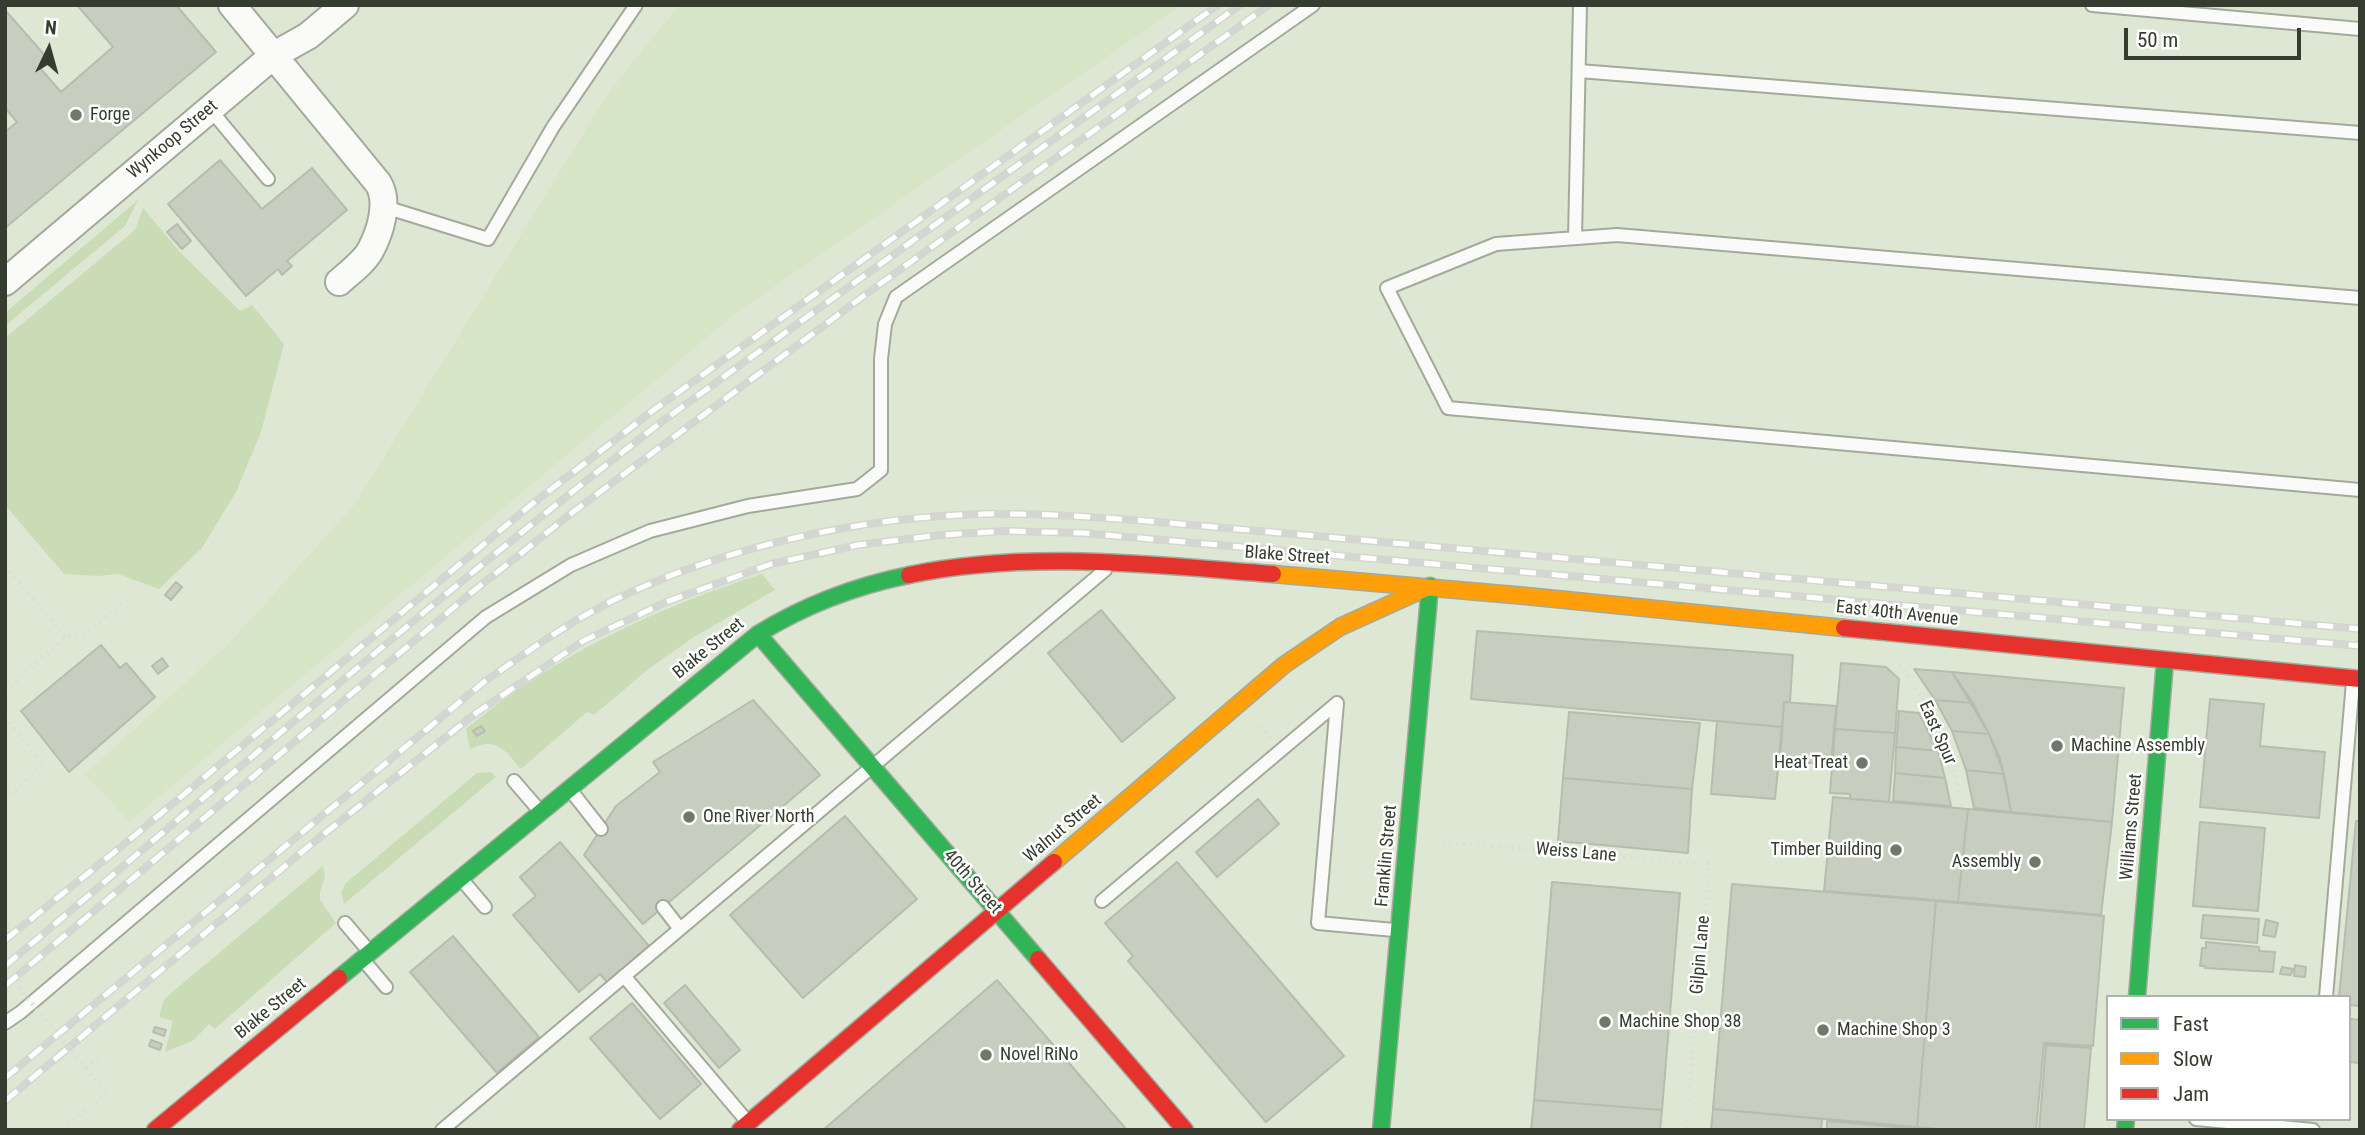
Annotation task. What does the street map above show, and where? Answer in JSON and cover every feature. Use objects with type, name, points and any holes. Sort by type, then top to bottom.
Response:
[{"type":"street","points":[[232,5],[378,183],[384,197],[385,207],[370,252],[340,282]]},
{"type":"street","name":"Wynkoop Street","points":[[5,282],[274,55],[308,36],[345,5]]},
{"type":"street","name":"Blake Street","points":[[155,1130],[758,634],[791,614],[827,598],[914,575],[985,565],[1114,563],[1430,586]]},
{"type":"street","name":"East 40th Avenue","points":[[1430,586],[2357,679]]},
{"type":"street","name":"Walnut Street","points":[[747,1127],[1284,665],[1340,627],[1430,586]]},
{"type":"street","name":"Franklin Street","points":[[1381,1130],[1430,586]]},
{"type":"street","name":"40th Street","points":[[758,634],[1185,1130]]},
{"type":"street","name":"Williams Street","points":[[2137,995],[2165,661]]},
{"type":"lane","points":[[385,207],[488,239],[553,127],[636,5]]},
{"type":"lane","points":[[5,1023],[486,617],[571,565],[650,531],[748,506],[857,489],[881,470],[881,359],[885,324],[896,297],[1313,5]]},
{"type":"lane","points":[[1575,238],[1580,5]]},
{"type":"lane","points":[[2092,5],[2360,29]]},
{"type":"lane","points":[[1579,71],[2360,133]]},
{"type":"lane","points":[[210,109],[268,179]]},
{"type":"lane","points":[[2360,298],[1630,236],[1496,244],[1387,288],[1448,408],[2360,491]]},
{"type":"lane","points":[[442,1130],[1114,563]]},
{"type":"lane","points":[[2326,995],[2357,679]]},
{"type":"lane","points":[[1102,901],[1337,704],[1318,923],[1399,930]]},
{"type":"lane","points":[[514,781],[541,812]]},
{"type":"lane","points":[[569,789],[601,829]]},
{"type":"lane","points":[[461,878],[485,906]]},
{"type":"lane","points":[[663,907],[680,929]]},
{"type":"lane","points":[[345,923],[386,987]]},
{"type":"lane","points":[[624,976],[747,1127]]},
{"type":"lane","points":[[2218,1121],[2315,1130]]},
{"type":"path","points":[[5,566],[66,637]]},
{"type":"path","points":[[5,691],[66,637],[83,635],[127,599]]},
{"type":"path","name":"East Spur","points":[[1898,664],[1940,730],[1950,755],[1962,808]]},
{"type":"path","points":[[5,717],[44,764],[5,799]]},
{"type":"path","name":"Weiss Lane","points":[[1443,842],[1709,864]]},
{"type":"path","name":"Gilpin Lane","points":[[1686,1130],[1709,864]]},
{"type":"path","points":[[5,971],[106,1093],[64,1130]]},
{"type":"path","points":[[86,1068],[98,1052]]},
{"type":"shaded area","points":[[679,5],[1182,5],[736,313],[129,822],[85,774],[231,641],[355,504],[609,92]]},
{"type":"shaded area","points":[[138,200],[125,226],[5,326],[5,313]]},
{"type":"shaded area","points":[[143,208],[180,252],[240,311],[252,305],[284,344],[261,432],[236,492],[202,548],[159,589],[118,574],[64,574],[5,505],[5,338],[135,230]]},
{"type":"shaded area","points":[[762,574],[775,590],[694,637],[651,667],[594,715],[587,712],[521,769],[499,747],[487,744],[470,749],[466,729],[533,679],[569,657],[683,602]]},
{"type":"shaded area","points":[[491,772],[496,777],[344,904],[341,892],[346,883],[477,773]]},
{"type":"shaded area","points":[[323,866],[325,877],[320,900],[336,923],[215,1029],[209,1024],[194,1040],[165,1052],[173,1021],[159,1017],[164,999]]},
{"type":"building","name":"Forge","points":[[77,5],[176,5],[216,52],[5,228],[5,132],[17,122],[5,108],[5,10],[49,60],[40,68],[61,92],[113,47]]},
{"type":"building","points":[[220,160],[262,209],[312,168],[347,210],[287,261],[292,266],[282,275],[278,269],[246,296],[168,204]]},
{"type":"building","points":[[177,224],[191,241],[182,249],[167,232]]},
{"type":"building","points":[[176,582],[182,587],[171,600],[165,595]]},
{"type":"building","points":[[1101,610],[1175,698],[1122,742],[1048,653]]},
{"type":"building","points":[[1477,631],[1793,655],[1790,702],[1784,702],[1782,727],[1471,699]]},
{"type":"building","points":[[101,645],[120,668],[126,663],[155,697],[69,772],[21,711]]},
{"type":"building","points":[[162,658],[168,666],[158,674],[152,666]]},
{"type":"building","points":[[1841,663],[1886,667],[1899,679],[1895,733],[1835,729]]},
{"type":"building","points":[[1914,669],[1952,672],[1973,703],[1935,700]]},
{"type":"building","name":"Machine Assembly","points":[[1952,672],[2124,688],[2112,822],[2011,812],[2000,758]]},
{"type":"building","points":[[2210,699],[2264,704],[2260,746],[2325,752],[2319,818],[2200,807]]},
{"type":"building","name":"One River North","points":[[753,700],[820,775],[643,924],[584,855],[616,806],[660,772],[653,762]]},
{"type":"building","points":[[1935,700],[1973,703],[1989,734],[1952,731]]},
{"type":"building","points":[[1784,702],[1836,706],[1831,765],[1780,760]]},
{"type":"building","points":[[1899,711],[1919,713],[1938,751],[1896,747]]},
{"type":"building","points":[[1569,712],[1700,723],[1692,789],[1563,778]]},
{"type":"building","points":[[1717,721],[1782,727],[1775,799],[1711,794]]},
{"type":"building","points":[[481,726],[485,731],[477,736],[473,731]]},
{"type":"building","name":"Heat Treat","points":[[1835,729],[1895,733],[1889,802],[1850,799],[1850,794],[1830,793]]},
{"type":"building","points":[[1952,731],[1989,734],[2004,774],[1966,770]]},
{"type":"building","points":[[1896,747],[1938,751],[1945,778],[1895,773]]},
{"type":"building","points":[[1966,770],[2004,774],[2011,812],[1974,808]]},
{"type":"building","points":[[1895,773],[1945,778],[1951,806],[1893,801]]},
{"type":"building","points":[[1563,778],[1692,789],[1688,853],[1558,841]]},
{"type":"building","name":"Timber Building","points":[[1833,797],[1968,809],[1958,902],[1824,891]]},
{"type":"building","points":[[1258,799],[1279,824],[1217,877],[1196,852]]},
{"type":"building","name":"Assembly","points":[[1968,809],[2112,822],[2101,915],[1958,902]]},
{"type":"building","points":[[845,816],[917,899],[803,998],[730,915]]},
{"type":"building","points":[[2356,821],[2360,821],[2360,1006],[2351,1005],[2351,995],[2339,995]]},
{"type":"building","points":[[2200,822],[2265,828],[2258,911],[2193,906]]},
{"type":"building","points":[[560,842],[649,946],[607,982],[600,974],[579,992],[513,915],[536,896],[520,877]]},
{"type":"building","points":[[1177,862],[1344,1056],[1266,1122],[1128,961],[1133,956],[1105,923]]},
{"type":"building","name":"Machine Shop 38","points":[[1552,882],[1680,893],[1662,1110],[1534,1100]]},
{"type":"building","name":"Machine Shop 3","points":[[1732,884],[1936,901],[1917,1127],[1713,1109]]},
{"type":"building","name":"Machine Shop 3","points":[[1936,901],[2104,916],[2093,1046],[2044,1043],[2036,1130],[1950,1130],[1917,1127]]},
{"type":"building","points":[[2203,915],[2259,919],[2257,943],[2201,938]]},
{"type":"building","points":[[2266,920],[2278,923],[2275,937],[2263,935]]},
{"type":"building","points":[[453,936],[539,1037],[497,1073],[410,972]]},
{"type":"building","points":[[2206,942],[2259,947],[2259,951],[2275,952],[2273,972],[2200,966],[2202,948],[2206,948]]},
{"type":"building","points":[[2295,965],[2306,967],[2305,977],[2294,976]]},
{"type":"building","points":[[2282,967],[2293,969],[2291,975],[2280,974]]},
{"type":"building","name":"Novel RiNo","points":[[997,980],[1127,1130],[823,1130]]},
{"type":"building","points":[[685,985],[740,1050],[719,1068],[664,1003]]},
{"type":"building","points":[[632,1003],[701,1084],[660,1119],[590,1038]]},
{"type":"building","points":[[2351,1019],[2360,1020],[2360,1063],[2351,1062]]},
{"type":"building","points":[[155,1027],[166,1030],[164,1036],[153,1032]]},
{"type":"building","points":[[151,1040],[162,1044],[160,1050],[149,1046]]},
{"type":"building","points":[[2046,1045],[2091,1048],[2084,1130],[2039,1130]]},
{"type":"building","points":[[1534,1100],[1662,1110],[1660,1130],[1531,1130]]},
{"type":"building","points":[[1713,1109],[1822,1119],[1821,1130],[1711,1130]]},
{"type":"building","points":[[1827,1121],[1931,1130],[1827,1130]]},
{"type":"railway","points":[[5,940],[122,846],[532,504],[655,409],[1218,5]]},
{"type":"railway","points":[[5,966],[496,553],[664,420],[1240,5]]},
{"type":"railway","points":[[5,986],[471,593],[573,512],[873,289],[1269,5]]},
{"type":"railway","points":[[5,1078],[484,682],[555,634],[629,593],[713,560],[757,547],[848,527],[938,516],[983,514],[1106,518],[2360,629]]},
{"type":"railway","points":[[5,1101],[309,846],[476,713],[583,641],[666,602],[771,564],[858,545],[1005,531],[1083,533],[2360,646]]},
{"type":"traffic: fast","points":[[339,978],[758,634],[831,598],[909,575]]},
{"type":"traffic: fast","points":[[1381,1130],[1430,586]]},
{"type":"traffic: fast","points":[[758,634],[1038,959]]},
{"type":"traffic: fast","points":[[2137,995],[2165,661]]},
{"type":"traffic: fast","points":[[2125,1130],[2126,1121]]},
{"type":"traffic: slow","points":[[1273,574],[1844,628]]},
{"type":"traffic: slow","points":[[1054,862],[1284,665],[1340,627],[1426,588]]},
{"type":"traffic: jam","points":[[909,575],[954,567],[1045,561],[1136,564],[1273,574]]},
{"type":"traffic: jam","points":[[1844,628],[2360,679]]},
{"type":"traffic: jam","points":[[740,1130],[1054,862]]},
{"type":"traffic: jam","points":[[1038,959],[1185,1130]]},
{"type":"traffic: jam","points":[[155,1130],[339,978]]},
{"type":"place","name":"Forge","points":[[76,115]]},
{"type":"place","name":"Machine Assembly","points":[[2057,746]]},
{"type":"place","name":"Heat Treat","points":[[1862,763]]},
{"type":"place","name":"One River North","points":[[689,817]]},
{"type":"place","name":"Timber Building","points":[[1896,850]]},
{"type":"place","name":"Assembly","points":[[2035,862]]},
{"type":"place","name":"Machine Shop 38","points":[[1605,1022]]},
{"type":"place","name":"Machine Shop 3","points":[[1823,1030]]},
{"type":"place","name":"Novel RiNo","points":[[986,1055]]}]
